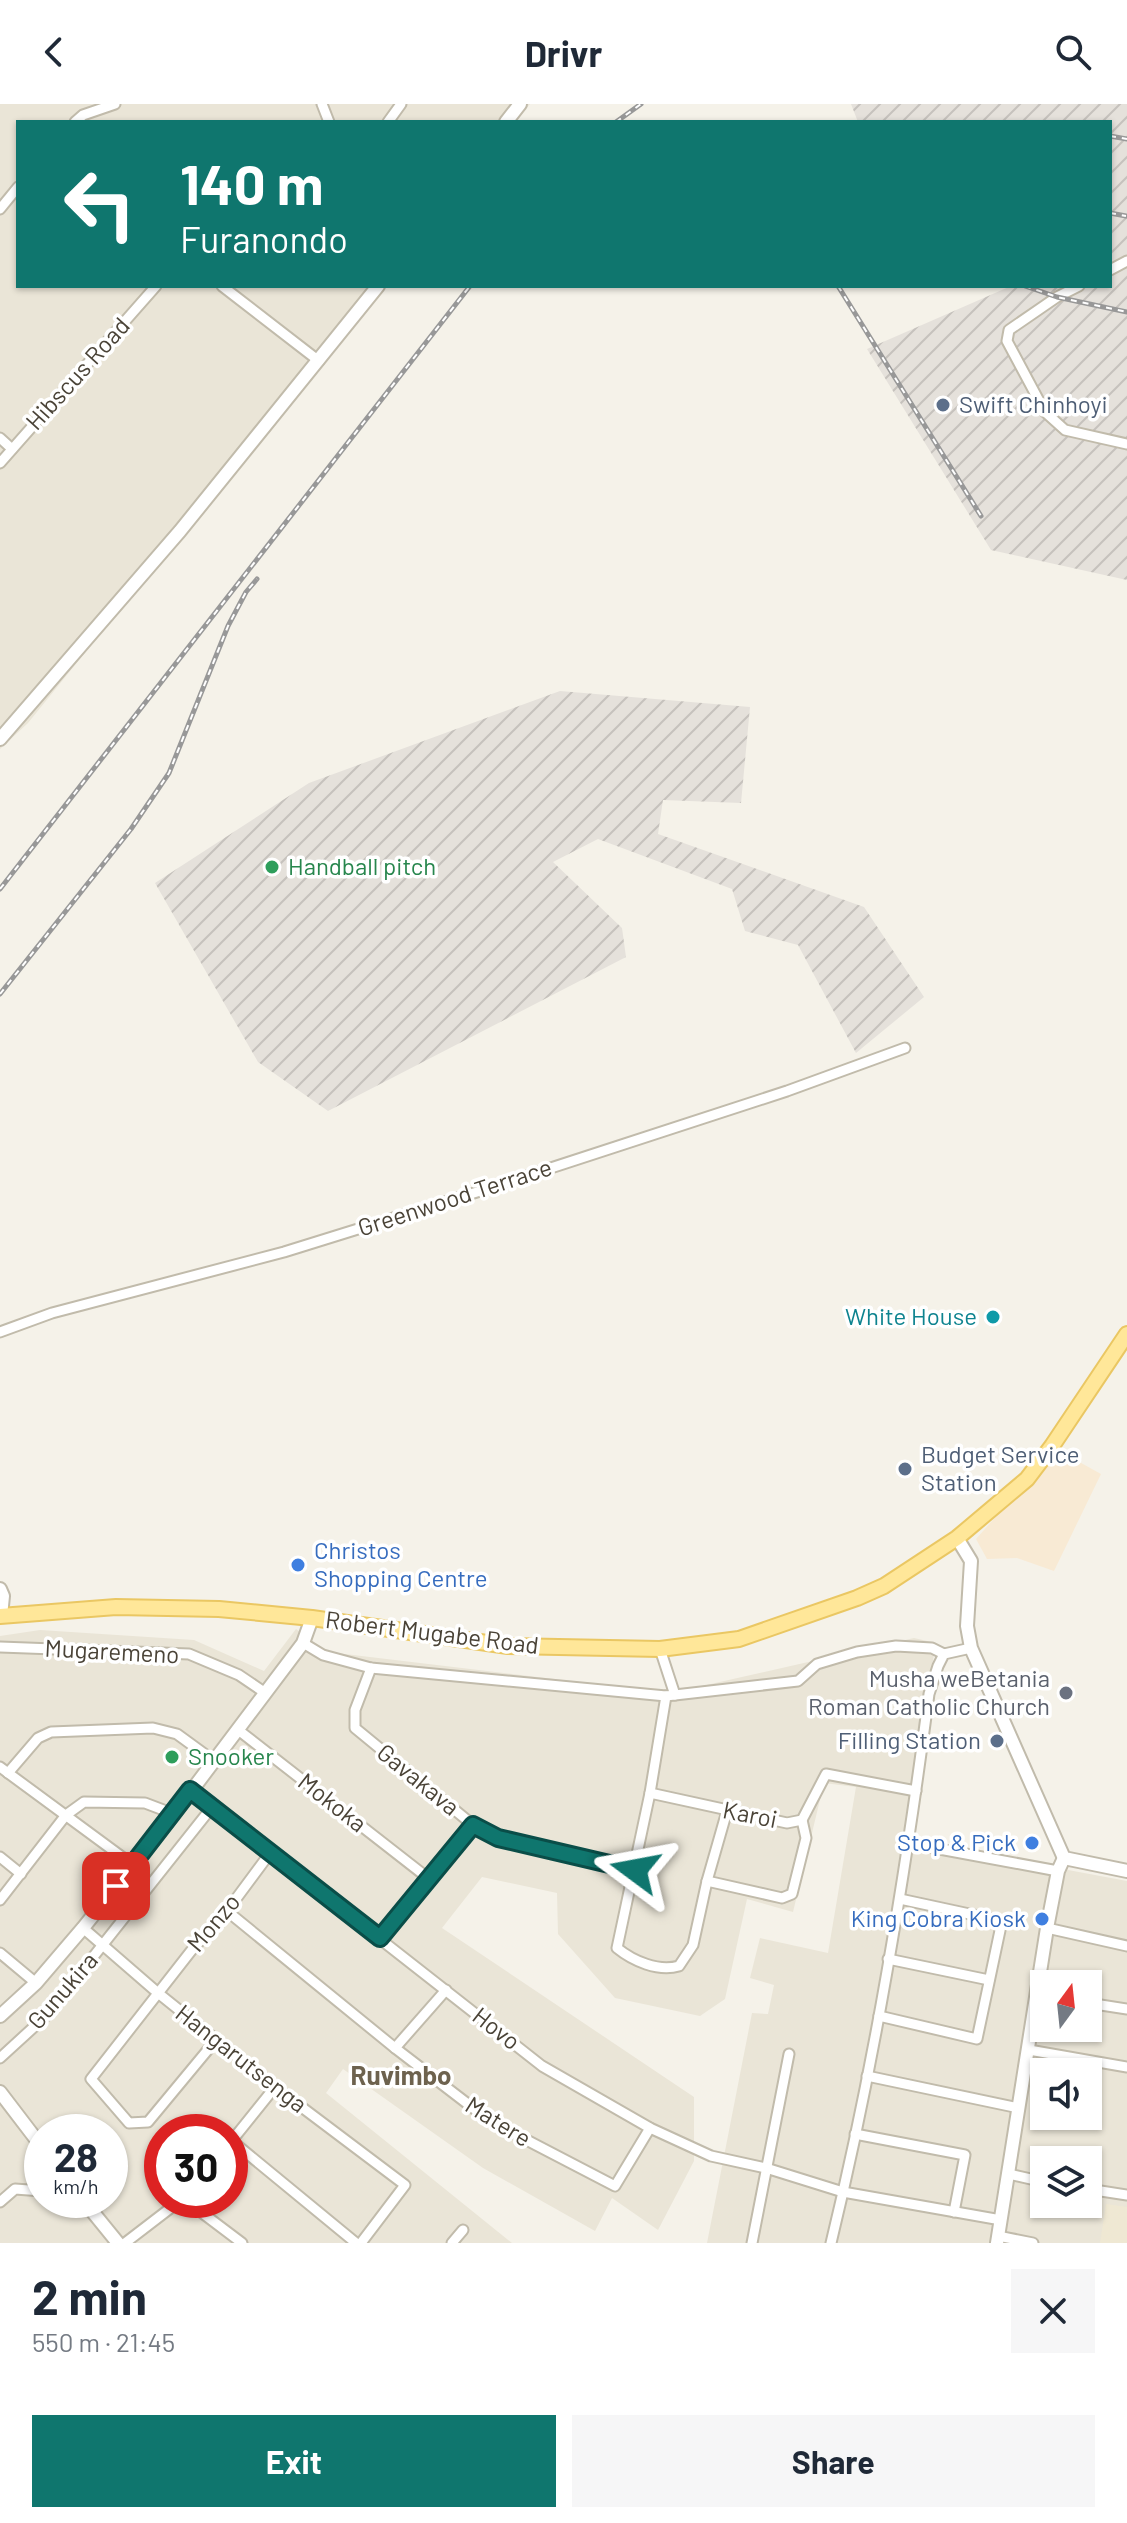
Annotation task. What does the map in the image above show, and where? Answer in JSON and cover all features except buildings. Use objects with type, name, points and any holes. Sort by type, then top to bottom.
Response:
[{"type":"main road","name":"Robert Mugabe Road","points":[[1,1616],[116,1607],[219,1609],[312,1618],[508,1646],[660,1649],[739,1639],[884,1586],[957,1538],[1027,1479],[1127,1334]]},
{"type":"street","points":[[77,120],[115,104]]},
{"type":"street","points":[[0,209],[16,189]]},
{"type":"street","name":"Hibscus Road","points":[[0,463],[154,288]]},
{"type":"street","points":[[225,288],[319,361]]},
{"type":"street","points":[[0,739],[180,531],[376,288]]},
{"type":"street","points":[[1075,288],[1009,330],[1007,341],[1045,412],[1065,430],[1127,444]]},
{"type":"street","points":[[0,438],[12,449]]},
{"type":"street","name":"Greenwood Terrace","points":[[0,1332],[52,1313],[284,1252],[477,1192],[787,1091],[905,1048]]},
{"type":"street","points":[[957,1538],[971,1561],[967,1626],[971,1648],[1061,1864],[1047,1928],[1043,1970]]},
{"type":"street","points":[[0,1589],[3,1596],[1,1616]]},
{"type":"street","points":[[0,2016],[36,1983],[174,1814],[303,1643],[312,1618]]},
{"type":"street","points":[[303,1643],[323,1655],[371,1668],[670,1696],[798,1681],[817,1664],[870,1650],[896,1646],[920,1647],[944,1654],[971,1648]]},
{"type":"street","name":"Mugaremeno","points":[[0,1647],[189,1654],[239,1675],[264,1692]]},
{"type":"street","points":[[660,1649],[670,1696],[617,1948],[631,1960],[669,1969],[679,1966],[693,1945],[727,1811]]},
{"type":"street","points":[[831,2243],[867,2076],[900,1899],[929,1694],[944,1654]]},
{"type":"street","name":"Gavakava","points":[[371,1668],[355,1710],[355,1728],[473,1825],[498,1838],[635,1870]]},
{"type":"street","points":[[133,1865],[4,1770],[38,1738],[51,1732],[153,1728],[177,1734],[214,1761]]},
{"type":"street","name":"Mokoka","points":[[237,1729],[428,1878]]},
{"type":"street","name":"Karoi","points":[[650,1793],[787,1823],[802,1820],[826,1774],[916,1791]]},
{"type":"street","name":"Hovo","points":[[190,1790],[542,2066],[650,2128],[711,2156],[766,2168],[843,2192],[1001,2220]]},
{"type":"street","points":[[0,1900],[66,1815],[84,1802],[145,1803],[174,1814]]},
{"type":"street","name":"Gunukira","points":[[0,2058],[47,2015],[212,1807]]},
{"type":"street","points":[[707,1881],[782,1898],[792,1894],[806,1838],[802,1820]]},
{"type":"street","points":[[380,1938],[473,1825]]},
{"type":"street","points":[[907,1843],[1127,1871]]},
{"type":"street","name":"Monzo","points":[[216,2040],[148,2122],[129,2123],[91,2079],[270,1853]]},
{"type":"street","points":[[0,1857],[21,1874]]},
{"type":"street","points":[[879,2016],[977,2039],[1002,1921],[900,1899]]},
{"type":"street","name":"Matere","points":[[227,1911],[490,2121],[615,2186],[650,2128]]},
{"type":"street","name":"Hangarutsenga","points":[[83,1928],[216,2040],[405,2185],[358,2243]]},
{"type":"street","points":[[1047,1928],[1127,1946]]},
{"type":"street","points":[[0,1953],[36,1983]]},
{"type":"street","points":[[888,1959],[989,1980]]},
{"type":"street","points":[[395,2048],[446,1990]]},
{"type":"street","points":[[1102,2005],[1127,2009]]},
{"type":"street","points":[[1031,2042],[998,2240],[1033,2243]]},
{"type":"street","points":[[1029,2050],[1127,2067]]},
{"type":"street","points":[[752,2243],[789,2054]]},
{"type":"street","points":[[867,2076],[1019,2108]]},
{"type":"street","points":[[248,2121],[275,2087]]},
{"type":"street","points":[[2,2099],[24,2125]]},
{"type":"street","points":[[855,2134],[965,2155],[954,2212]]},
{"type":"street","points":[[248,2156],[358,2243]]},
{"type":"street","points":[[1009,2174],[1030,2179]]},
{"type":"street","points":[[0,2202],[15,2189],[24,2190]]},
{"type":"street","points":[[1102,2191],[1127,2195]]},
{"type":"street","points":[[98,2218],[118,2243]]},
{"type":"street","points":[[125,2243],[159,2218]]},
{"type":"street","points":[[208,2218],[242,2243]]},
{"type":"street","points":[[452,2243],[463,2230]]},
{"type":"shaded area","points":[[0,104],[530,104],[517,120],[16,120],[16,288],[380,288],[28,723],[0,749]]},
{"type":"shaded area","points":[[851,104],[1127,104],[1127,580],[991,550],[867,349],[1006,288],[1112,288],[1112,120],[857,120]]},
{"type":"shaded area","points":[[560,691],[750,707],[741,803],[663,800],[658,834],[864,907],[924,997],[856,1053],[798,945],[745,931],[732,889],[598,839],[553,862],[622,928],[626,957],[328,1111],[258,1062],[155,883],[309,783]]},
{"type":"shaded area","points":[[1056,1449],[1101,1474],[1054,1571],[1017,1558],[987,1559],[976,1539]]},
{"type":"shaded area","points":[[296,1629],[328,1652],[671,1693],[914,1638],[936,1643],[902,1839],[1127,1881],[1127,2243],[707,2243],[752,2013],[768,2014],[774,1985],[750,1978],[760,1938],[828,1953],[856,1787],[824,1783],[793,1912],[747,1899],[725,1999],[700,2016],[615,1998],[558,1934],[557,1893],[482,1877],[442,1928],[694,2097],[694,2161],[658,2230],[612,2198],[595,2231],[483,2168],[343,2069],[326,2093],[512,2243],[0,2243],[0,1636],[40,1630],[194,1640],[264,1671]]},
{"type":"shaded area","points":[[1106,2204],[1127,2207],[1127,2243],[1100,2243]]},
{"type":"railway","points":[[619,120],[641,104]]},
{"type":"railway","points":[[1112,136],[1127,139]]},
{"type":"railway","points":[[1112,213],[1126,216]]},
{"type":"railway","points":[[0,889],[468,288]]},
{"type":"railway","points":[[839,288],[981,516]]},
{"type":"railway","points":[[1031,288],[1127,312]]},
{"type":"railway","points":[[0,994],[131,829],[169,773],[228,626],[246,592],[257,579]]},
{"type":"place","name":"Swift Chinhoyi","points":[[943,405]]},
{"type":"place","name":"Handball pitch","points":[[272,867]]},
{"type":"place","name":"White House","points":[[993,1317]]},
{"type":"place","name":"Budget Service Station","points":[[905,1469]]},
{"type":"place","name":"Christos Shopping Centre","points":[[298,1565]]},
{"type":"place","name":"Musha weBetania Roman Catholic Church","points":[[1066,1693]]},
{"type":"place","name":"Filling Station","points":[[997,1741]]},
{"type":"place","name":"Snooker","points":[[172,1757]]},
{"type":"place","name":"Stop & Pick","points":[[1032,1843]]},
{"type":"place","name":"King Cobra Kiosk","points":[[1042,1919]]},
{"type":"district","name":"Ruvimbo","points":[[401,2076]]},
{"type":"route","points":[[116,1886],[190,1790],[380,1938],[473,1825],[498,1838],[635,1870]]}]
